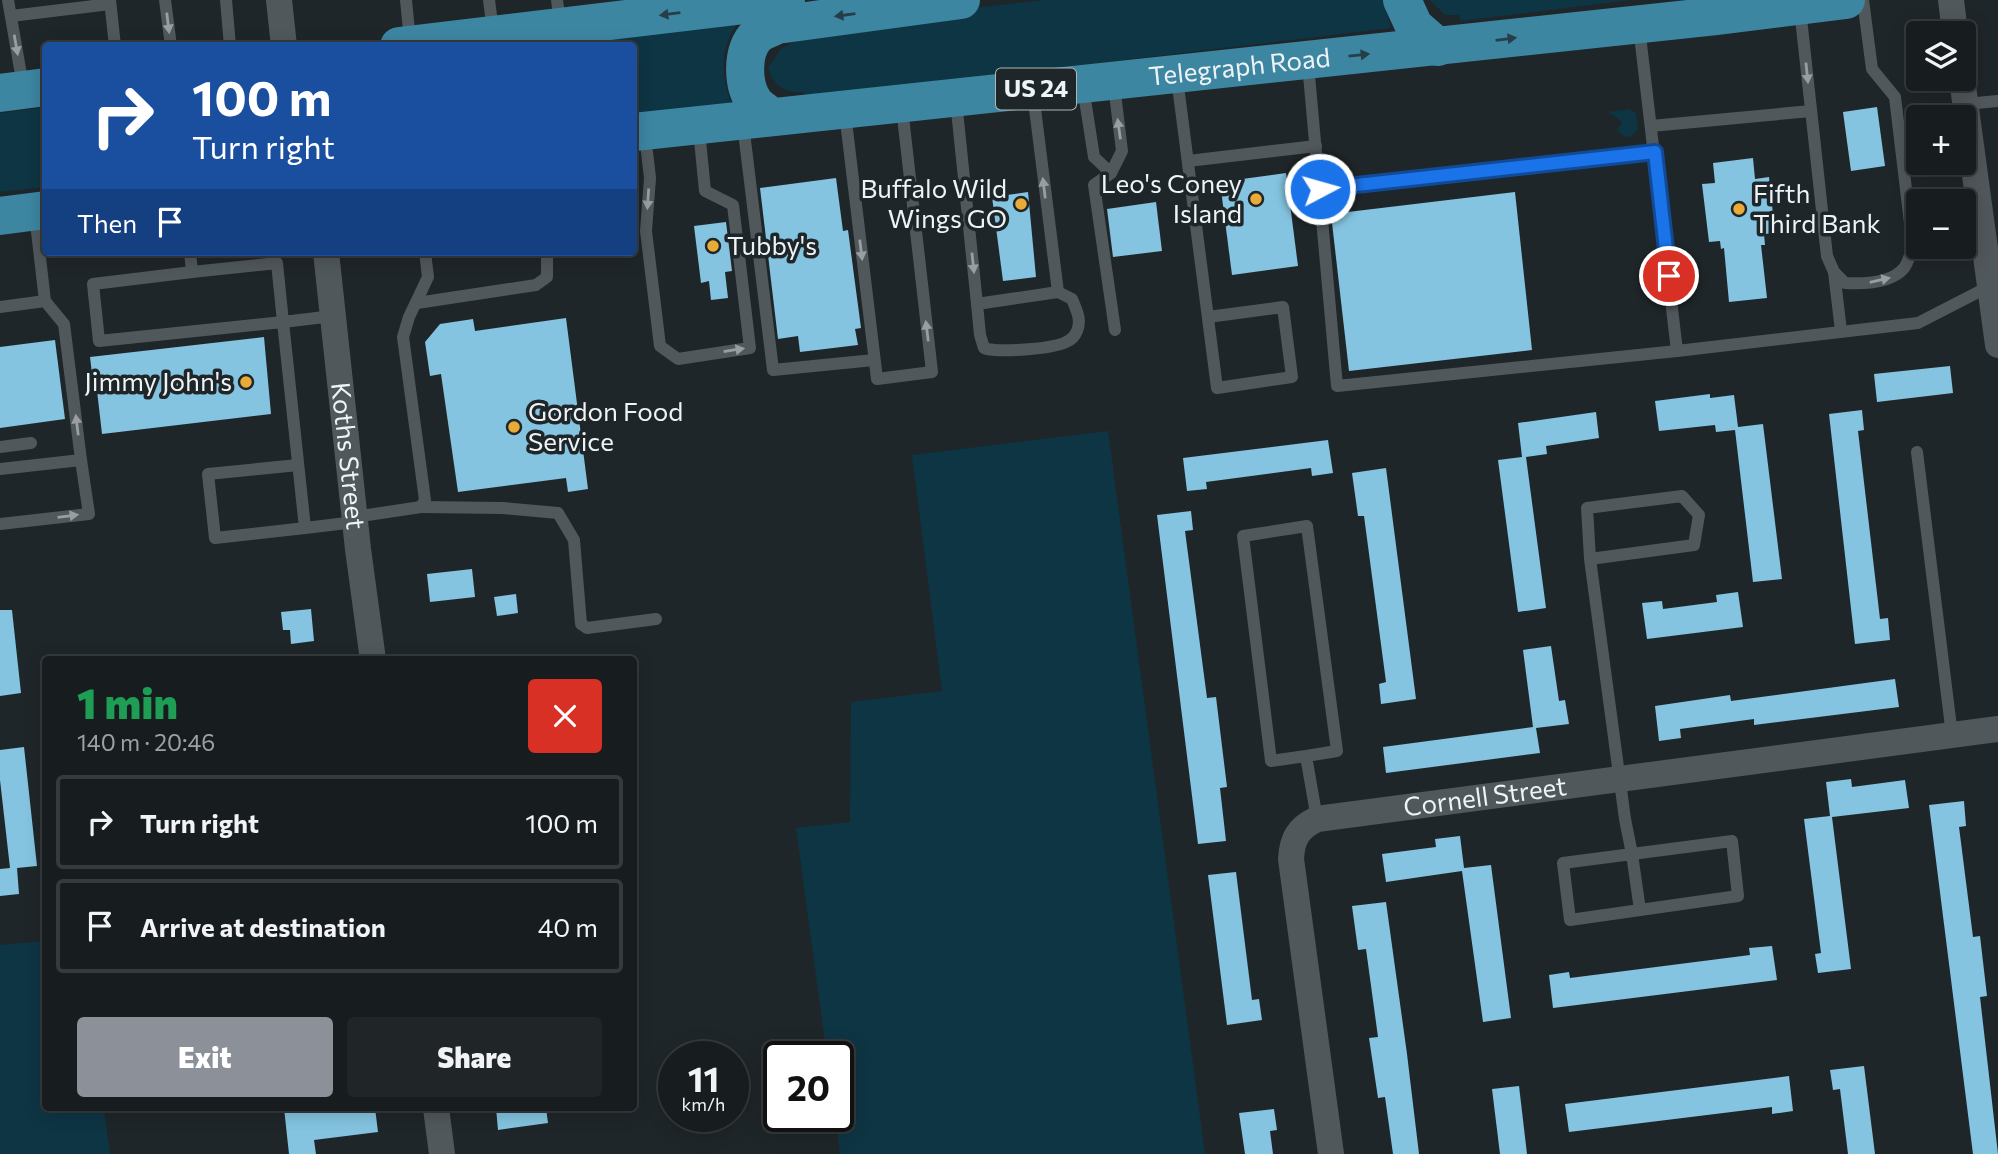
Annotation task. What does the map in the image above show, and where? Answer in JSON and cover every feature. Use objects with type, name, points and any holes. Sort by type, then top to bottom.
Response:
[{"type":"main road","points":[[413,42],[491,17],[560,24],[786,0]]},
{"type":"main road","points":[[757,118],[757,105],[750,95],[745,66],[757,36],[777,25],[961,0]]},
{"type":"main road","points":[[1402,0],[1414,26],[1438,47]]},
{"type":"main road","name":"Telegraph Road","points":[[639,132],[1438,47],[1639,23],[1730,8],[1800,6],[1846,0]]},
{"type":"street","points":[[279,0],[284,42]]},
{"type":"street","points":[[1951,0],[1954,21]]},
{"type":"street","points":[[1963,92],[1990,233],[1990,286],[1998,345]]},
{"type":"street","name":"Koths Street","points":[[326,256],[354,520],[372,656]]},
{"type":"street","name":"Cornell Street","points":[[1317,819],[1998,729]]},
{"type":"street","points":[[1317,819],[1299,830],[1292,845],[1291,859],[1331,1154]]},
{"type":"street","points":[[436,1111],[442,1154]]},
{"type":"lane","points":[[8,0],[23,90]]},
{"type":"lane","points":[[165,0],[170,42]]},
{"type":"lane","points":[[226,0],[230,42]]},
{"type":"lane","points":[[404,42],[406,0]]},
{"type":"lane","points":[[1834,272],[1845,283],[1861,284],[1888,279],[1903,269],[1913,248],[1895,97],[1872,69],[1863,0]]},
{"type":"lane","points":[[11,16],[110,2],[115,42]]},
{"type":"lane","points":[[1800,6],[1827,256],[1834,272],[1841,331]]},
{"type":"lane","points":[[1639,23],[1677,351]]},
{"type":"lane","points":[[1308,60],[1337,386],[1918,323],[1990,286]]},
{"type":"lane","points":[[1177,74],[1217,388],[1292,377],[1283,307],[1208,317]]},
{"type":"lane","points":[[1098,83],[1094,157],[1111,173]]},
{"type":"lane","points":[[1098,83],[1122,151],[1111,173],[1094,185],[1115,330]]},
{"type":"lane","points":[[1032,89],[1058,292]]},
{"type":"lane","points":[[1963,92],[1998,101]]},
{"type":"lane","points":[[956,97],[980,335],[984,348],[1011,351],[1063,344],[1071,339],[1077,330],[1078,314],[1072,299],[1058,292],[977,304]]},
{"type":"lane","points":[[845,109],[877,379],[932,372],[901,103]]},
{"type":"lane","points":[[1650,126],[1811,111]]},
{"type":"lane","points":[[757,118],[773,370],[874,360]]},
{"type":"lane","points":[[639,132],[650,178],[646,231],[660,346],[678,359],[750,348],[733,205],[705,191],[698,125]]},
{"type":"lane","points":[[1188,161],[1316,146]]},
{"type":"lane","points":[[1320,189],[1655,152]]},
{"type":"lane","points":[[0,524],[89,514],[64,324],[45,301],[27,213]]},
{"type":"lane","points":[[190,256],[192,272]]},
{"type":"lane","points":[[421,508],[425,500],[403,337],[409,317],[428,277],[425,256]]},
{"type":"lane","points":[[417,303],[536,285],[547,278],[547,256]]},
{"type":"lane","points":[[305,528],[298,465],[283,322],[277,263],[93,284],[99,341],[283,322],[333,316]]},
{"type":"lane","points":[[0,307],[45,301]]},
{"type":"lane","points":[[0,447],[31,443]]},
{"type":"lane","points":[[1917,452],[1952,735]]},
{"type":"lane","points":[[0,470],[82,460]]},
{"type":"lane","points":[[298,465],[208,474],[215,538],[305,528],[421,508],[558,513],[573,540],[581,624],[587,628],[656,619]]},
{"type":"lane","points":[[1590,559],[1694,545],[1699,514],[1682,496],[1587,508],[1590,559],[1619,779],[1640,910]]},
{"type":"lane","points":[[1307,526],[1338,751],[1306,756],[1271,761],[1243,536],[1307,526]]},
{"type":"lane","points":[[1306,756],[1317,819]]},
{"type":"lane","points":[[1732,841],[1738,896],[1570,920],[1563,863],[1632,854],[1732,841]]},
{"type":"shaded area","points":[[1045,0],[1383,0],[1391,28],[806,98],[804,92],[791,92],[781,88],[773,80],[768,68],[781,49],[823,25]]},
{"type":"shaded area","points":[[1430,0],[1631,0],[1461,21],[1459,15],[1445,15]]},
{"type":"shaded area","points":[[737,24],[724,54],[724,74],[732,106],[637,117],[637,42],[581,42]]},
{"type":"shaded area","points":[[42,107],[42,187],[0,192],[0,113]]},
{"type":"shaded area","points":[[1629,109],[1636,113],[1638,129],[1631,136],[1625,137],[1617,130],[1622,122],[1609,112]]},
{"type":"shaded area","points":[[1108,431],[1205,1154],[840,1154],[837,1132],[854,1132],[854,1041],[825,1041],[796,828],[850,822],[851,702],[942,691],[912,455]]},
{"type":"shaded area","points":[[42,941],[42,1111],[104,1111],[110,1154],[0,1154],[0,945]]},
{"type":"building","points":[[1877,107],[1885,166],[1851,171],[1843,112]]},
{"type":"building","name":"Fifth Third Bank","points":[[1753,158],[1755,179],[1769,177],[1775,233],[1764,234],[1765,245],[1761,245],[1767,298],[1729,302],[1724,248],[1721,249],[1720,241],[1709,242],[1702,184],[1715,183],[1713,163]]},
{"type":"building","points":[[1286,173],[1298,266],[1232,275],[1220,182]]},
{"type":"building","points":[[836,178],[843,231],[848,230],[861,328],[855,329],[858,345],[800,352],[798,336],[778,339],[760,188]]},
{"type":"building","points":[[1028,192],[1036,277],[1003,281],[992,197]]},
{"type":"building","points":[[1515,192],[1532,350],[1349,371],[1331,214]]},
{"type":"building","points":[[1156,202],[1162,251],[1113,257],[1107,209]]},
{"type":"building","points":[[726,222],[732,271],[725,272],[728,298],[711,300],[709,281],[701,283],[694,226]]},
{"type":"building","name":"Gordon Food Service","points":[[566,318],[588,489],[568,492],[566,478],[458,492],[441,374],[430,376],[425,342],[440,324],[473,319],[475,331]]},
{"type":"building","points":[[264,337],[271,414],[102,434],[90,357]]},
{"type":"building","points":[[55,340],[65,419],[0,428],[0,347]]},
{"type":"building","points":[[1950,366],[1953,393],[1877,402],[1874,374]]},
{"type":"building","points":[[1710,394],[1710,398],[1734,395],[1738,427],[1763,424],[1782,579],[1753,582],[1735,430],[1716,432],[1715,425],[1659,431],[1655,401]]},
{"type":"building","points":[[1862,410],[1864,430],[1858,431],[1880,619],[1888,618],[1890,640],[1855,644],[1829,414]]},
{"type":"building","points":[[1596,412],[1599,438],[1546,446],[1547,454],[1526,457],[1546,608],[1518,612],[1498,460],[1522,457],[1518,423]]},
{"type":"building","points":[[1328,440],[1333,473],[1312,476],[1311,468],[1206,482],[1207,489],[1187,491],[1183,458]]},
{"type":"building","points":[[1386,468],[1416,699],[1381,704],[1379,684],[1386,682],[1364,516],[1358,516],[1352,473]]},
{"type":"building","points":[[1191,511],[1193,530],[1185,531],[1207,698],[1216,697],[1227,787],[1220,788],[1226,841],[1198,844],[1157,515]]},
{"type":"building","points":[[472,569],[475,597],[430,602],[427,574]]},
{"type":"building","points":[[1738,592],[1743,627],[1647,639],[1642,603],[1662,601],[1663,609],[1717,602],[1716,595]]},
{"type":"building","points":[[516,594],[518,613],[497,616],[494,597]]},
{"type":"building","points":[[311,609],[314,641],[291,644],[290,630],[283,630],[281,612]]},
{"type":"building","points":[[0,610],[12,610],[21,693],[0,696]]},
{"type":"building","points":[[1551,646],[1559,701],[1565,700],[1569,724],[1536,728],[1540,753],[1386,773],[1383,747],[1533,727],[1523,650]]},
{"type":"building","points":[[1895,679],[1899,707],[1754,725],[1754,719],[1680,729],[1681,738],[1659,741],[1655,706],[1730,695],[1731,701]]},
{"type":"building","points":[[24,747],[37,866],[17,868],[19,894],[0,896],[0,869],[10,868],[0,780],[0,750]]},
{"type":"building","points":[[1851,779],[1852,787],[1905,780],[1909,808],[1832,817],[1851,969],[1818,973],[1815,954],[1821,953],[1804,819],[1830,816],[1826,782]]},
{"type":"building","points":[[1964,801],[1966,826],[1959,827],[1973,937],[1980,936],[1987,996],[1980,997],[1998,1154],[1973,1154],[1929,805]]},
{"type":"building","points":[[1460,836],[1464,868],[1491,865],[1511,1018],[1483,1022],[1462,871],[1386,882],[1382,854],[1436,847],[1435,839]]},
{"type":"building","points":[[1236,872],[1252,1000],[1259,999],[1262,1020],[1227,1025],[1208,875]]},
{"type":"building","points":[[1386,902],[1419,1154],[1393,1154],[1385,1097],[1378,1098],[1369,1038],[1378,1037],[1366,949],[1358,950],[1352,906]]},
{"type":"building","points":[[1772,946],[1777,980],[1553,1008],[1549,975],[1569,972],[1570,978],[1750,955],[1749,948]]},
{"type":"building","points":[[1864,1066],[1875,1154],[1848,1154],[1840,1089],[1833,1090],[1830,1070]]},
{"type":"building","points":[[1789,1076],[1793,1111],[1772,1114],[1772,1107],[1569,1132],[1565,1104]]},
{"type":"building","points":[[1519,1086],[1527,1154],[1500,1154],[1492,1089]]},
{"type":"building","points":[[1274,1109],[1277,1130],[1270,1131],[1273,1154],[1245,1154],[1239,1113]]},
{"type":"building","points":[[284,1111],[375,1111],[378,1132],[314,1140],[316,1154],[289,1154]]},
{"type":"building","points":[[496,1111],[546,1111],[548,1123],[498,1130]]},
{"type":"place","name":"Leo's Coney Island","points":[[1256,199]]},
{"type":"place","name":"Buffalo Wild Wings GO","points":[[1021,204]]},
{"type":"place","name":"Fifth Third Bank","points":[[1739,209]]},
{"type":"place","name":"Tubby's","points":[[713,246]]},
{"type":"place","name":"Jimmy John's","points":[[246,382]]},
{"type":"place","name":"Gordon Food Service","points":[[514,427]]},
{"type":"route","points":[[1320,189],[1655,152],[1669,276]]}]
